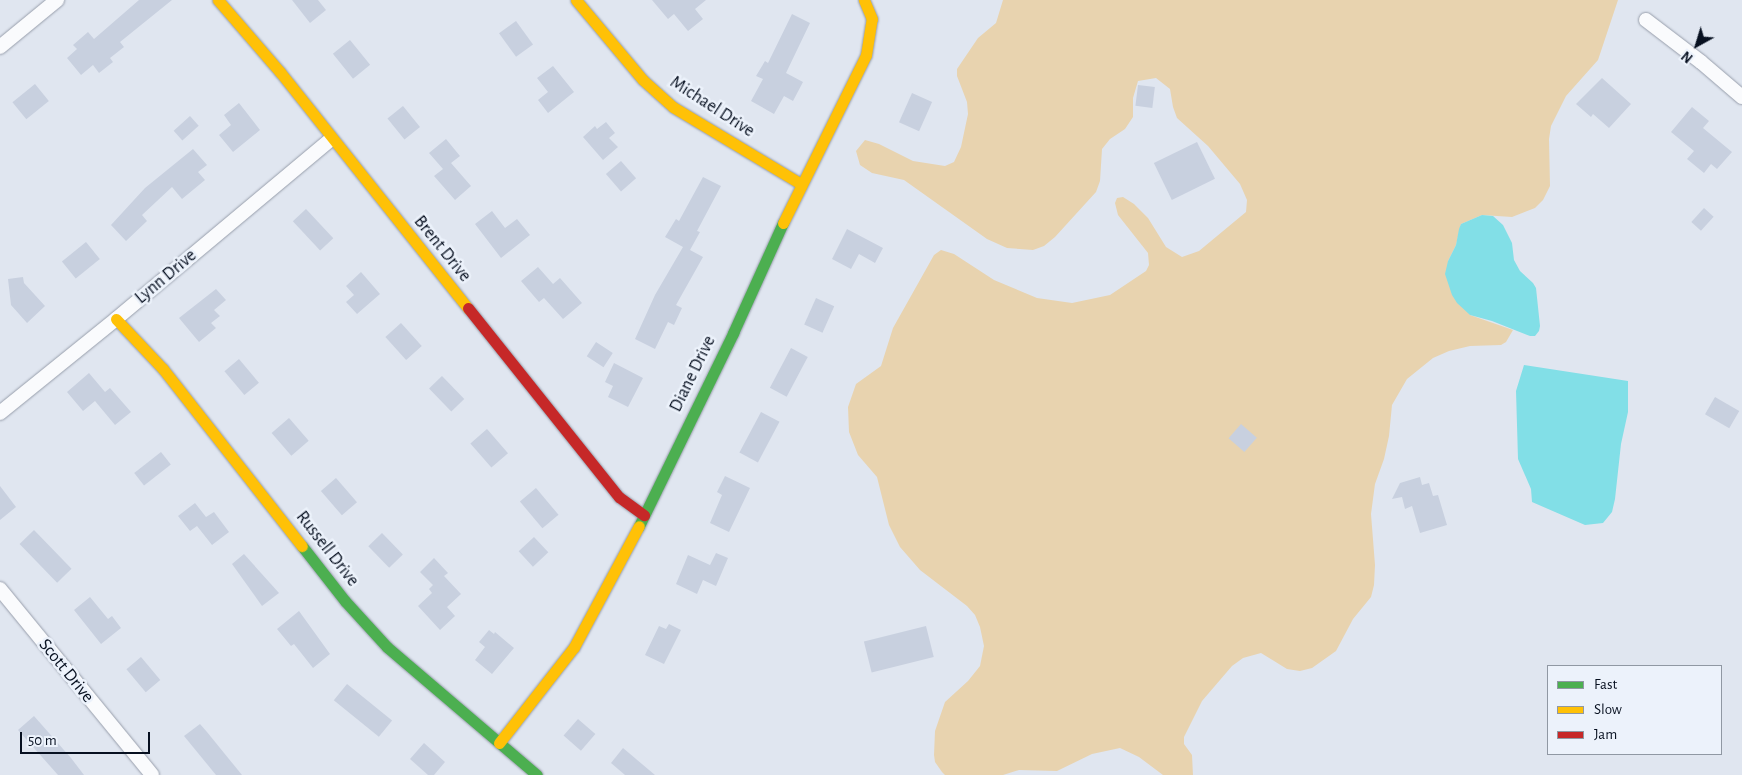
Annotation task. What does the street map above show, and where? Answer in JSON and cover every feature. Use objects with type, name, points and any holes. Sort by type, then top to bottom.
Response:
[{"type":"street","points":[[0,47],[57,0]]},
{"type":"street","name":"Brent Drive","points":[[218,0],[280,72],[330,139],[619,496],[644,515]]},
{"type":"street","name":"Michael Drive","points":[[576,0],[643,80],[672,107],[801,184]]},
{"type":"street","name":"Diane Drive","points":[[499,743],[574,647],[610,584],[644,515],[733,333],[801,184],[866,55],[872,20],[864,0]]},
{"type":"street","points":[[1646,20],[1701,62],[1742,97]]},
{"type":"street","name":"Lynn Drive","points":[[0,412],[116,319],[330,139]]},
{"type":"street","name":"Russell Drive","points":[[116,319],[164,369],[345,601],[387,647],[537,775]]},
{"type":"street","name":"Scott Drive","points":[[0,589],[152,775]]},
{"type":"shaded area","points":[[1003,0],[1618,0],[1598,60],[1566,96],[1551,126],[1549,139],[1550,186],[1543,200],[1535,208],[1512,217],[1482,215],[1461,224],[1456,245],[1448,261],[1470,315],[1513,330],[1506,342],[1501,345],[1470,346],[1449,351],[1433,358],[1407,379],[1392,405],[1389,436],[1384,459],[1375,484],[1371,514],[1375,565],[1371,597],[1353,619],[1336,651],[1312,668],[1300,671],[1287,669],[1261,653],[1243,658],[1232,666],[1202,701],[1184,737],[1184,744],[1192,755],[1193,775],[1163,775],[1139,757],[1120,748],[1092,754],[1057,771],[1019,770],[1003,775],[945,775],[935,762],[935,731],[945,702],[968,681],[980,666],[984,646],[980,627],[975,615],[967,606],[920,570],[900,547],[889,525],[877,477],[858,455],[849,432],[848,407],[856,384],[881,366],[893,328],[934,255],[941,250],[954,254],[994,280],[1037,298],[1072,303],[1110,295],[1146,271],[1149,265],[1148,253],[1118,215],[1115,203],[1117,198],[1123,197],[1134,204],[1148,218],[1166,247],[1182,257],[1199,251],[1246,212],[1247,200],[1240,184],[1208,146],[1177,118],[1170,89],[1156,78],[1138,81],[1133,98],[1133,117],[1125,129],[1110,139],[1102,149],[1100,181],[1096,192],[1055,237],[1044,246],[1033,250],[1007,248],[987,239],[904,180],[872,173],[860,165],[856,151],[865,140],[879,144],[913,161],[945,166],[954,162],[961,147],[968,114],[967,102],[957,76],[957,69],[978,38],[996,23]]},
{"type":"water","points":[[1482,215],[1493,216],[1503,225],[1512,243],[1514,260],[1520,271],[1536,288],[1540,326],[1535,336],[1530,336],[1492,321],[1470,315],[1457,303],[1452,295],[1445,274],[1448,261],[1456,245],[1459,229],[1461,224]]},
{"type":"water","points":[[1524,365],[1628,381],[1628,412],[1621,444],[1615,499],[1612,512],[1603,523],[1585,525],[1532,502],[1531,489],[1518,459],[1516,391]]},
{"type":"building","points":[[139,0],[172,0],[120,42],[124,47],[110,58],[113,62],[99,73],[93,65],[81,75],[67,58],[77,49],[73,45],[88,32],[94,39]]},
{"type":"building","points":[[292,0],[318,0],[326,10],[310,23]]},
{"type":"building","points":[[652,0],[706,0],[695,9],[703,19],[688,31],[674,14],[668,19]]},
{"type":"building","points":[[792,14],[810,23],[786,73],[803,82],[793,101],[784,96],[774,114],[751,101],[763,79],[756,76],[765,61],[768,63]]},
{"type":"building","points":[[516,21],[533,44],[516,57],[499,33]]},
{"type":"building","points":[[350,40],[370,65],[353,79],[333,54]]},
{"type":"building","points":[[553,66],[574,92],[548,113],[538,100],[548,92],[537,78]]},
{"type":"building","points":[[1602,78],[1631,104],[1609,128],[1593,114],[1591,117],[1576,104]]},
{"type":"building","points":[[35,84],[49,101],[26,119],[12,102]]},
{"type":"building","points":[[1138,85],[1155,87],[1152,108],[1135,106]]},
{"type":"building","points":[[912,93],[932,102],[919,131],[899,122]]},
{"type":"building","points":[[239,103],[260,130],[233,152],[219,135],[231,125],[224,115]]},
{"type":"building","points":[[403,106],[420,127],[404,140],[387,119]]},
{"type":"building","points":[[1692,107],[1709,121],[1703,128],[1732,152],[1717,169],[1711,164],[1704,173],[1687,159],[1694,151],[1671,132]]},
{"type":"building","points":[[190,116],[199,126],[182,140],[174,131]]},
{"type":"building","points":[[606,122],[615,133],[609,138],[618,147],[603,160],[583,137],[595,126],[597,129]]},
{"type":"building","points":[[446,139],[460,156],[451,163],[471,186],[455,200],[434,176],[443,169],[429,153]]},
{"type":"building","points":[[1197,142],[1215,179],[1172,200],[1154,163]]},
{"type":"building","points":[[193,149],[207,165],[198,172],[205,180],[182,199],[172,187],[142,215],[147,221],[126,241],[111,225],[145,188]]},
{"type":"building","points":[[621,161],[636,178],[621,191],[606,174]]},
{"type":"building","points":[[703,177],[721,186],[697,231],[700,232],[690,250],[703,257],[676,305],[682,308],[674,325],[668,322],[655,349],[635,339],[655,295],[683,247],[665,237],[676,219],[679,221]]},
{"type":"building","points":[[1704,208],[1714,217],[1701,231],[1691,222]]},
{"type":"building","points":[[306,209],[333,238],[320,251],[293,221]]},
{"type":"building","points":[[492,211],[505,228],[517,219],[530,235],[501,258],[475,224]]},
{"type":"building","points":[[847,229],[883,248],[875,263],[859,254],[851,269],[832,259]]},
{"type":"building","points":[[86,242],[100,259],[76,279],[62,262]]},
{"type":"building","points":[[538,267],[553,284],[560,278],[582,303],[563,319],[544,298],[539,302],[521,281]]},
{"type":"building","points":[[361,272],[380,294],[357,314],[346,302],[354,295],[346,286]]},
{"type":"building","points":[[23,277],[24,283],[45,306],[27,323],[11,305],[8,279]]},
{"type":"building","points":[[216,289],[226,300],[214,310],[220,316],[211,323],[216,328],[199,342],[179,318]]},
{"type":"building","points":[[816,298],[834,306],[822,333],[804,324]]},
{"type":"building","points":[[401,323],[422,346],[406,360],[385,337]]},
{"type":"building","points":[[596,342],[613,353],[604,367],[587,356]]},
{"type":"building","points":[[791,348],[808,357],[787,397],[770,388]]},
{"type":"building","points":[[239,359],[259,383],[244,395],[224,371]]},
{"type":"building","points":[[614,363],[643,378],[628,407],[608,397],[613,386],[605,382]]},
{"type":"building","points":[[89,373],[105,392],[110,388],[131,412],[115,425],[95,401],[83,411],[67,392]]},
{"type":"building","points":[[442,376],[464,399],[451,412],[429,389]]},
{"type":"building","points":[[1715,397],[1739,411],[1729,428],[1705,414]]},
{"type":"building","points":[[761,412],[780,422],[758,462],[739,453]]},
{"type":"building","points":[[289,418],[309,441],[291,456],[272,433]]},
{"type":"building","points":[[1241,424],[1257,438],[1244,452],[1229,438]]},
{"type":"building","points":[[487,429],[508,453],[491,468],[470,443]]},
{"type":"building","points":[[161,452],[171,465],[144,486],[134,473]]},
{"type":"building","points":[[725,476],[750,488],[729,532],[710,523],[722,495],[717,492]]},
{"type":"building","points":[[1420,477],[1422,485],[1429,483],[1433,496],[1438,495],[1447,525],[1420,533],[1412,506],[1405,509],[1402,497],[1392,499],[1400,483]]},
{"type":"building","points":[[336,478],[357,502],[342,515],[321,491]]},
{"type":"building","points":[[0,486],[16,507],[0,520]]},
{"type":"building","points":[[536,488],[558,515],[542,528],[520,501]]},
{"type":"building","points":[[195,503],[206,517],[214,512],[229,532],[212,545],[197,526],[190,531],[178,516]]},
{"type":"building","points":[[34,530],[72,569],[57,583],[20,544]]},
{"type":"building","points":[[382,533],[403,555],[389,568],[368,546]]},
{"type":"building","points":[[534,537],[548,552],[533,567],[519,551]]},
{"type":"building","points":[[716,553],[728,558],[716,586],[703,580],[697,594],[676,584],[688,555],[710,565]]},
{"type":"building","points":[[244,554],[279,593],[262,606],[232,564]]},
{"type":"building","points":[[434,558],[448,573],[444,576],[461,594],[447,607],[455,616],[440,630],[418,606],[432,593],[429,589],[433,585],[420,572]]},
{"type":"building","points":[[90,597],[108,619],[112,616],[121,628],[101,644],[74,610]]},
{"type":"building","points":[[299,611],[330,654],[313,668],[294,644],[291,646],[277,629]]},
{"type":"building","points":[[669,624],[681,630],[664,664],[645,655],[659,626],[666,629]]},
{"type":"building","points":[[926,626],[934,657],[872,673],[864,641]]},
{"type":"building","points":[[489,630],[494,634],[495,632],[514,648],[492,674],[475,660],[485,647],[479,642]]},
{"type":"building","points":[[141,657],[160,680],[146,692],[126,669]]},
{"type":"building","points":[[347,684],[392,721],[379,737],[334,700]]},
{"type":"building","points":[[34,716],[84,775],[58,775],[18,730]]},
{"type":"building","points":[[578,719],[595,734],[581,751],[564,736]]},
{"type":"building","points":[[200,724],[242,775],[216,775],[184,736]]},
{"type":"building","points":[[424,743],[445,762],[434,775],[428,775],[410,759]]},
{"type":"building","points":[[623,748],[655,775],[625,775],[611,763]]},
{"type":"traffic: fast","points":[[639,526],[733,333],[783,223]]},
{"type":"traffic: fast","points":[[302,546],[345,601],[387,647],[537,775]]},
{"type":"traffic: slow","points":[[218,0],[280,72],[468,308]]},
{"type":"traffic: slow","points":[[576,0],[643,80],[673,107],[801,184]]},
{"type":"traffic: slow","points":[[783,223],[866,55],[872,19],[864,0]]},
{"type":"traffic: slow","points":[[116,319],[163,369],[302,546]]},
{"type":"traffic: slow","points":[[499,743],[574,647],[639,526]]},
{"type":"traffic: jam","points":[[468,308],[619,497],[644,515]]}]
